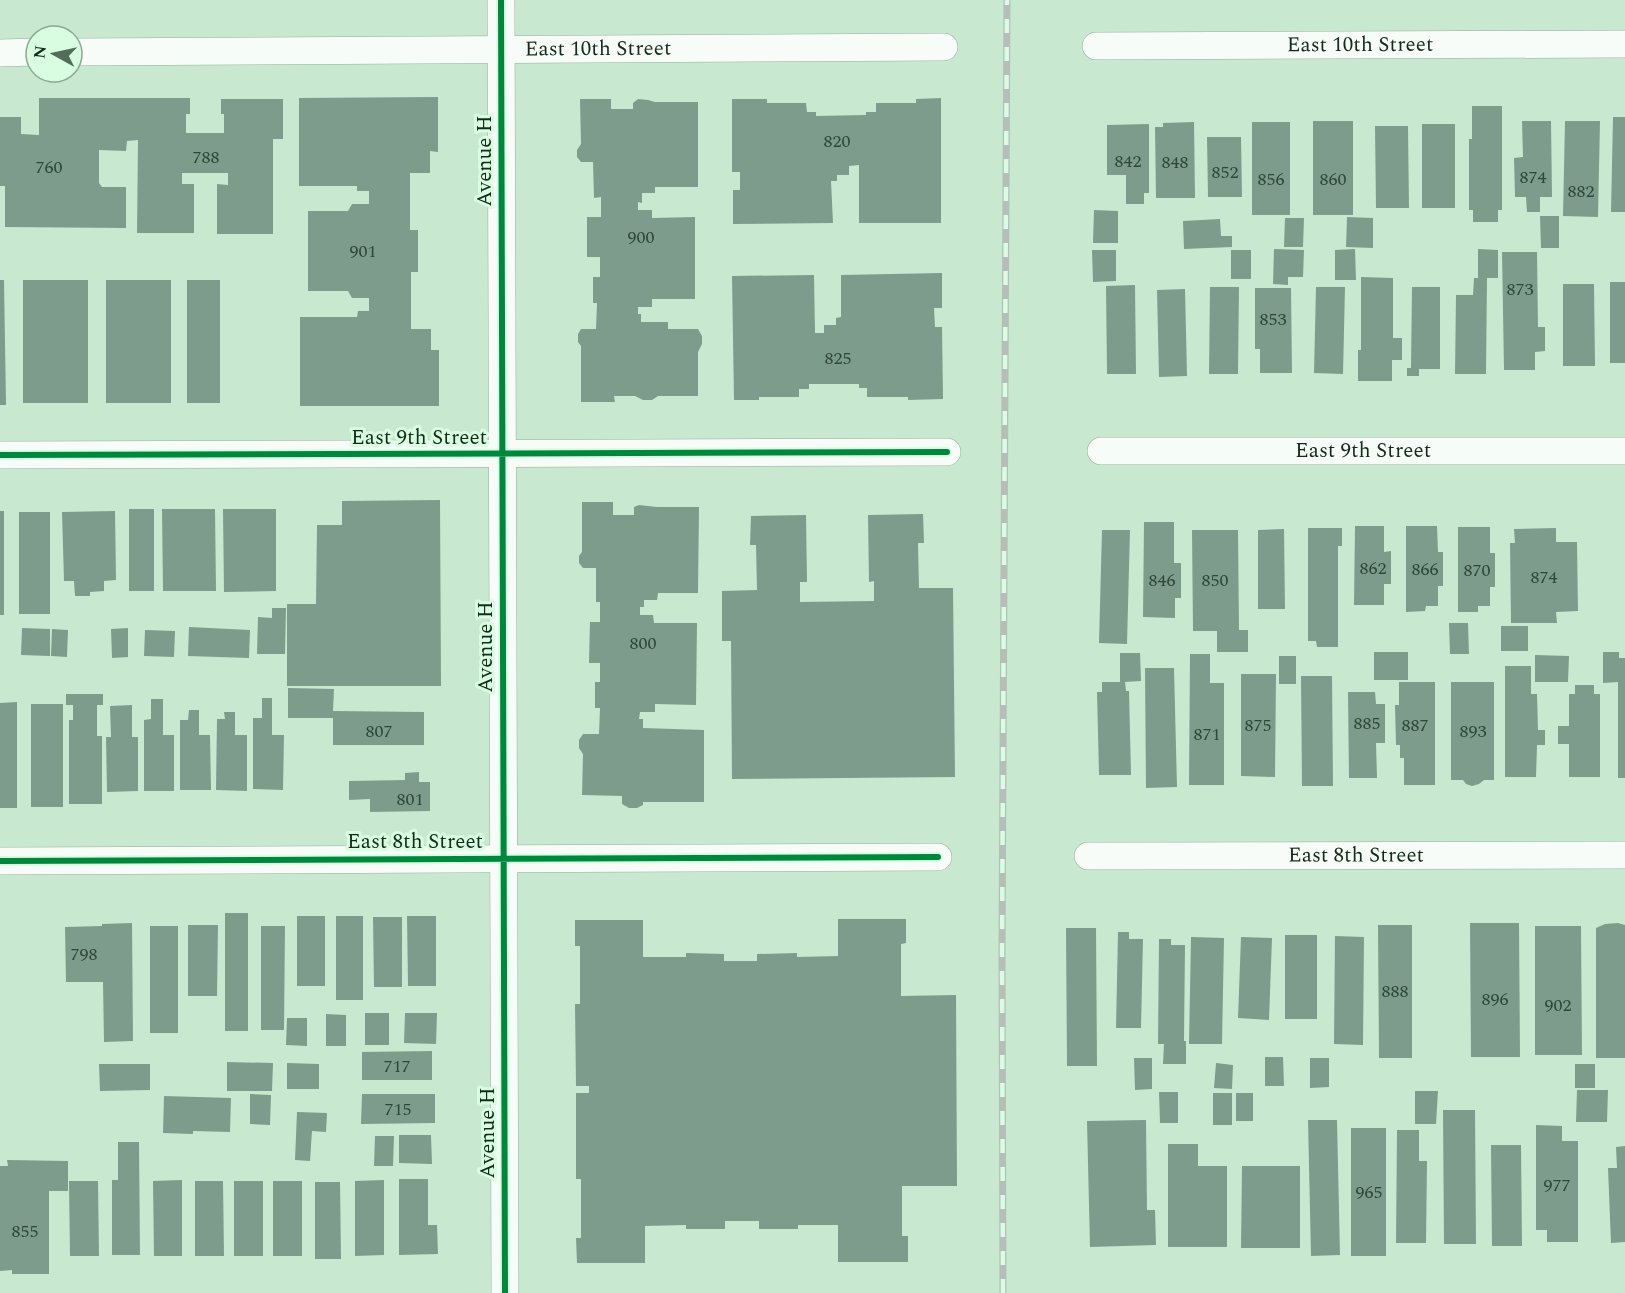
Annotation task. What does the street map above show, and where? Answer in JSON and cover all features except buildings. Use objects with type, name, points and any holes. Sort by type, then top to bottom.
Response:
[{"type":"street","name":"Avenue H","points":[[501,0],[505,1293]]},
{"type":"street","name":"East 10th Street","points":[[1096,46],[1625,44]]},
{"type":"street","name":"East 10th Street","points":[[84,52],[944,47]]},
{"type":"street","points":[[0,53],[24,52]]},
{"type":"street","name":"East 9th Street","points":[[1101,451],[1625,451]]},
{"type":"street","name":"East 9th Street","points":[[0,455],[947,452]]},
{"type":"street","name":"East 8th Street","points":[[1088,856],[1625,855]]},
{"type":"street","name":"East 8th Street","points":[[0,861],[938,857]]},
{"type":"railway","points":[[1003,1293],[1002,951],[1007,0]]},
{"type":"cycle path","points":[[501,0],[505,1293]]},
{"type":"cycle path","points":[[0,455],[947,452]]},
{"type":"cycle path","points":[[0,861],[938,857]]}]
